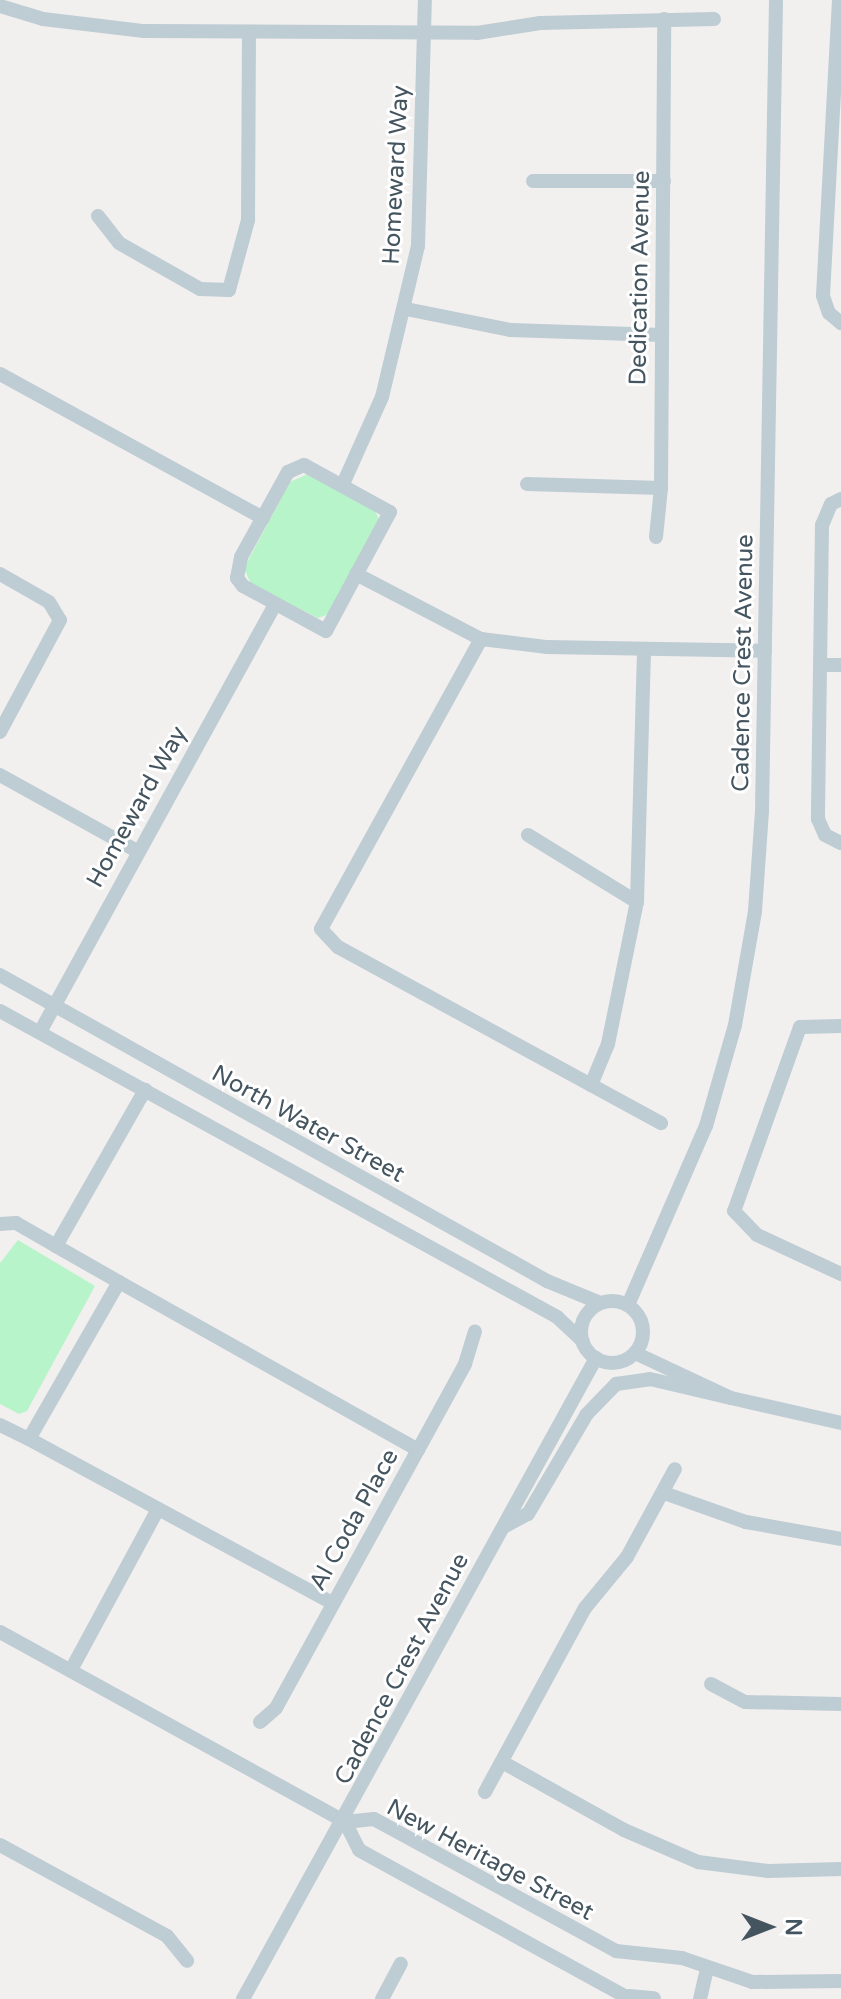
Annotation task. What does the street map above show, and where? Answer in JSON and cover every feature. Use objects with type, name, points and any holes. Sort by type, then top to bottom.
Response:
[{"type":"street","name":"Homeward Way","points":[[343,484],[382,397],[406,309],[418,246],[425,0]]},
{"type":"street","name":"Cadence Crest Avenue","points":[[628,1305],[706,1126],[740,1000],[760,850],[776,0]]},
{"type":"street","points":[[835,318],[823,296],[836,152],[839,0]]},
{"type":"street","points":[[0,6],[43,19],[144,31],[249,33],[477,33],[540,23],[714,19]]},
{"type":"street","name":"Dedication Avenue","points":[[656,537],[661,488],[664,19]]},
{"type":"street","points":[[98,216],[119,243],[200,289],[229,290],[248,220],[249,33]]},
{"type":"street","points":[[533,181],[664,181]]},
{"type":"street","points":[[406,309],[510,330],[662,335]]},
{"type":"street","points":[[0,374],[263,518]]},
{"type":"street","points":[[312,466],[343,484],[390,512],[326,631],[275,604],[237,578],[241,557],[294,467],[312,466]]},
{"type":"street","points":[[527,484],[661,488]]},
{"type":"street","points":[[836,502],[822,525],[818,819],[825,835],[841,843]]},
{"type":"street","points":[[0,574],[49,602],[60,620],[0,732]]},
{"type":"street","points":[[356,574],[481,639],[546,647],[765,651]]},
{"type":"street","name":"Homeward Way","points":[[40,1032],[275,604]]},
{"type":"street","points":[[481,639],[321,929],[338,947],[661,1123]]},
{"type":"street","points":[[591,1085],[608,1044],[637,902],[644,649]]},
{"type":"street","points":[[820,665],[841,665]]},
{"type":"street","points":[[0,775],[137,851]]},
{"type":"street","points":[[528,835],[637,902]]},
{"type":"street","name":"North Water Street","points":[[0,975],[547,1281],[600,1303]]},
{"type":"street","name":"North Water Street","points":[[0,1011],[549,1313],[583,1341]]},
{"type":"street","points":[[841,1026],[800,1027],[734,1211],[757,1235],[841,1274]]},
{"type":"street","points":[[56,1246],[145,1090]]},
{"type":"street","points":[[0,1222],[16,1223],[418,1450]]},
{"type":"street","points":[[29,1439],[119,1282]]},
{"type":"street","points":[[600,1303],[628,1305],[642,1323],[635,1353],[616,1362],[596,1358],[583,1341],[583,1323],[600,1303]]},
{"type":"street","name":"Al Coda Place","points":[[260,1722],[276,1708],[465,1364],[475,1332]]},
{"type":"street","points":[[635,1353],[731,1398]]},
{"type":"street","name":"Cadence Crest Avenue","points":[[243,1999],[345,1822],[596,1358]]},
{"type":"street","points":[[504,1526],[528,1514],[587,1414],[616,1384],[650,1379],[841,1423]]},
{"type":"street","points":[[0,1425],[332,1603]]},
{"type":"street","points":[[485,1792],[585,1608],[627,1557],[675,1469]]},
{"type":"street","points":[[664,1493],[746,1522],[841,1539]]},
{"type":"street","points":[[71,1670],[158,1509]]},
{"type":"street","points":[[0,1632],[345,1822]]},
{"type":"street","points":[[711,1684],[745,1702],[841,1704]]},
{"type":"street","points":[[502,1762],[624,1830],[698,1862],[768,1871],[841,1869]]},
{"type":"street","name":"New Heritage Street","points":[[654,1998],[630,1998],[359,1850],[345,1822],[374,1819],[616,1951],[668,1954],[752,1982],[841,1981]]},
{"type":"street","points":[[0,1845],[167,1936],[187,1961]]},
{"type":"street","points":[[382,1999],[401,1964]]},
{"type":"street","points":[[700,1999],[707,1969]]},
{"type":"green space","points":[[308,474],[374,509],[379,519],[329,614],[318,618],[251,584],[244,568],[290,482]]},
{"type":"green space","points":[[18,1240],[95,1286],[27,1411],[19,1414],[0,1404],[0,1263]]}]
